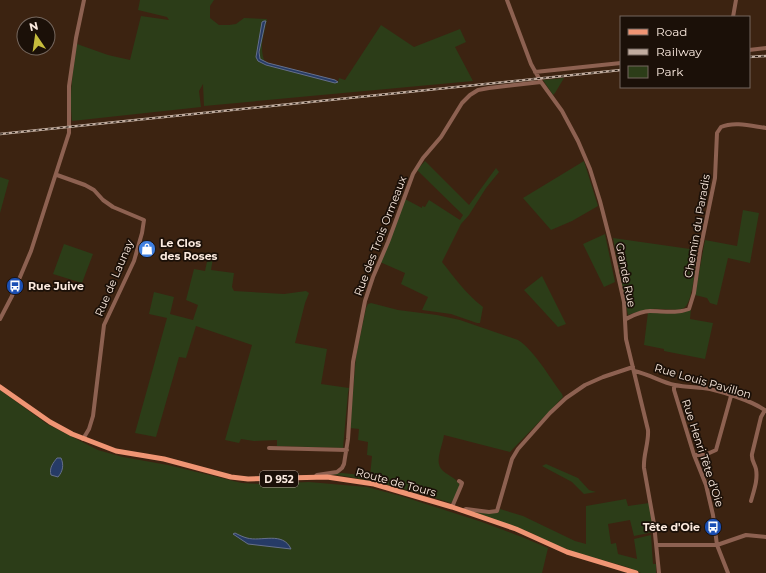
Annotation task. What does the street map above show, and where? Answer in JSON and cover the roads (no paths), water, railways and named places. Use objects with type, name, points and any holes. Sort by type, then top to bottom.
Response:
[{"type":"main road","name":"Route de Tours","points":[[0,387],[50,422],[83,440],[116,452],[164,459],[248,480],[315,477],[374,484],[452,507],[516,529],[567,552],[605,564],[627,573]]},
{"type":"main road","name":"Route de Tours","points":[[605,564],[636,573]]},
{"type":"street","points":[[0,319],[12,296],[31,251],[69,133],[69,86],[76,38],[84,0]]},
{"type":"street","name":"Grande Rue","points":[[507,0],[535,72],[562,111],[578,141],[590,169],[600,201],[624,302],[626,339],[648,430],[644,460],[644,476],[654,521],[659,573]]},
{"type":"street","points":[[733,16],[736,0]]},
{"type":"street","points":[[750,50],[766,48]]},
{"type":"street","points":[[535,72],[620,63]]},
{"type":"street","name":"Rue des Trois Ormeaux","points":[[315,477],[317,475],[337,472],[342,468],[346,458],[353,362],[365,301],[413,174],[423,158],[441,137],[462,103],[470,95],[478,90],[541,82]]},
{"type":"street","name":"Chemin du Paradis","points":[[626,319],[637,313],[649,311],[674,312],[689,309],[694,293],[700,251],[715,178],[717,133],[720,127],[725,125],[766,128]]},
{"type":"street","name":"Rue de Launay","points":[[56,175],[85,185],[94,190],[103,200],[113,207],[144,220],[134,261],[104,325],[93,416],[89,429],[83,440]]},
{"type":"street","points":[[463,511],[466,509],[489,512],[497,511],[512,460],[518,449],[550,413],[566,398],[585,385],[634,369]]},
{"type":"street","name":"Rue Louis Pavillon","points":[[634,369],[674,384],[704,388],[731,396],[749,402],[766,411]]},
{"type":"street","name":"Rue Henri Tête d'Oie","points":[[674,384],[674,390],[694,455],[710,499],[718,545],[728,573]]},
{"type":"street","points":[[694,455],[705,455],[716,450],[731,396]]},
{"type":"street","points":[[751,501],[757,482],[756,468],[752,459],[752,454],[761,417],[766,411]]},
{"type":"street","points":[[269,448],[346,450]]},
{"type":"street","points":[[452,507],[462,483],[459,481]]},
{"type":"street","points":[[657,545],[718,545],[746,535],[766,536]]},
{"type":"water","points":[[266,21],[259,52],[260,59],[268,63],[338,82],[335,83],[266,65],[258,61],[256,57],[262,22]]},
{"type":"water","points":[[57,458],[61,458],[63,466],[58,477],[51,475],[52,466]]},
{"type":"water","points":[[235,533],[246,538],[271,538],[283,540],[291,549],[248,544],[233,534]]},
{"type":"railway","points":[[750,57],[766,56]]},
{"type":"railway","points":[[0,134],[620,70]]},
{"type":"place","name":"Le Clos des Roses","points":[[147,249]]},
{"type":"place","name":"Rue Juive","points":[[15,286]]},
{"type":"place","name":"Tête d'Oie","points":[[713,527]]}]
